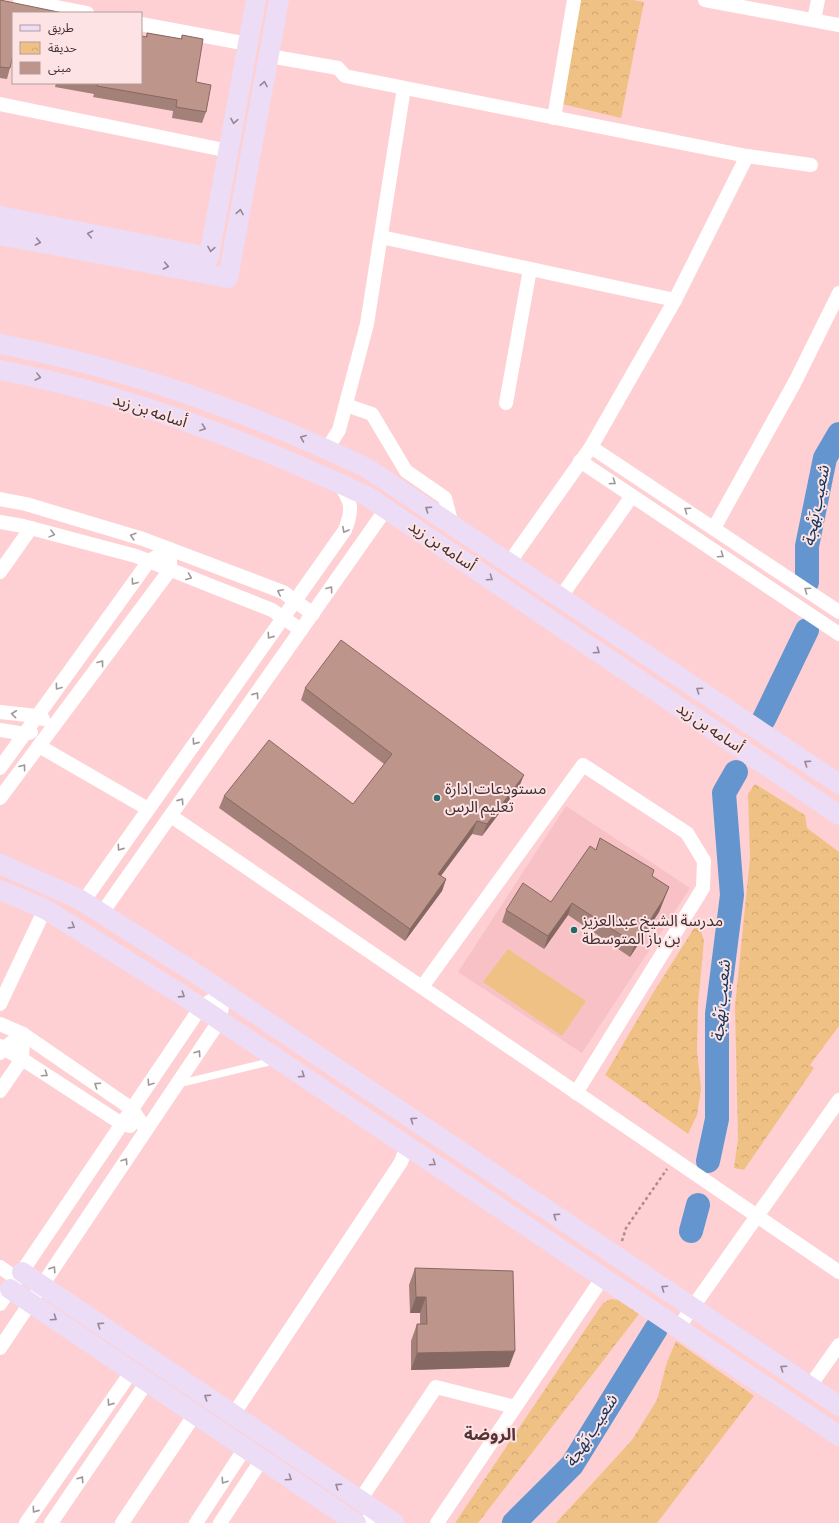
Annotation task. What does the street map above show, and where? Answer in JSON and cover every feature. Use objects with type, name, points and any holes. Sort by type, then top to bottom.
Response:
[{"type":"street","points":[[20,0],[82,12]]},
{"type":"street","points":[[0,216],[209,257],[256,0]]},
{"type":"street","points":[[0,235],[228,278],[279,0]]},
{"type":"street","points":[[554,118],[574,0]]},
{"type":"street","points":[[705,0],[839,25]]},
{"type":"street","points":[[814,20],[818,0]]},
{"type":"street","points":[[142,24],[248,44]]},
{"type":"street","points":[[269,56],[338,68],[345,76],[404,88],[747,156],[811,165]]},
{"type":"street","points":[[327,449],[339,430],[367,324],[404,88]]},
{"type":"street","points":[[0,104],[229,151]]},
{"type":"street","points":[[509,564],[591,447],[675,300],[747,156]]},
{"type":"street","points":[[380,237],[675,300]]},
{"type":"street","points":[[506,403],[530,269]]},
{"type":"street","points":[[714,528],[795,382],[839,293]]},
{"type":"street","name":"أسامه بن زيد","points":[[0,344],[44,352],[168,387],[256,419],[327,449],[367,468],[839,784]]},
{"type":"street","name":"أسامه بن زيد","points":[[0,370],[36,377],[157,411],[285,458],[368,496],[839,815]]},
{"type":"street","points":[[157,411],[168,387]]},
{"type":"street","points":[[346,405],[372,414],[406,471],[445,498],[452,525]]},
{"type":"street","points":[[591,447],[839,612]]},
{"type":"street","points":[[580,461],[839,634]]},
{"type":"street","points":[[83,902],[346,530],[351,516],[348,496],[337,482]]},
{"type":"street","points":[[560,598],[632,496]]},
{"type":"street","points":[[0,499],[26,504],[143,539],[283,592],[313,614]]},
{"type":"street","points":[[102,913],[386,509]]},
{"type":"street","points":[[0,522],[31,528],[136,556],[272,610],[301,630]]},
{"type":"street","points":[[0,572],[31,528]]},
{"type":"street","points":[[0,768],[149,561],[170,549]]},
{"type":"street","points":[[0,798],[170,570],[170,549]]},
{"type":"street","points":[[0,712],[37,716],[54,725]]},
{"type":"street","points":[[0,730],[25,734],[54,725]]},
{"type":"street","points":[[39,746],[148,809]]},
{"type":"street","points":[[422,987],[583,765],[687,833],[704,861],[703,888],[576,1093]]},
{"type":"street","points":[[171,816],[756,1217],[839,1272]]},
{"type":"street","points":[[0,864],[83,902],[102,913],[224,992],[839,1406]]},
{"type":"street","points":[[0,890],[45,909],[201,1007],[839,1436]]},
{"type":"street","points":[[0,1004],[45,909]]},
{"type":"street","points":[[12,1286],[201,1007],[224,992]]},
{"type":"street","points":[[0,1348],[220,1020],[224,992]]},
{"type":"street","points":[[0,1024],[23,1034],[132,1109],[146,1130]]},
{"type":"street","points":[[1,1049],[23,1034]]},
{"type":"street","points":[[0,1091],[22,1058],[23,1034]]},
{"type":"street","points":[[1,1049],[22,1058],[122,1124],[146,1130]]},
{"type":"street","points":[[678,1328],[839,1100]]},
{"type":"street","points":[[233,1415],[401,1162],[407,1146]]},
{"type":"street","points":[[0,1267],[12,1286],[30,1302],[356,1523]]},
{"type":"street","points":[[437,1523],[603,1277]]},
{"type":"street","points":[[12,1286],[42,1286],[233,1415],[367,1511],[394,1523]]},
{"type":"street","points":[[810,1386],[839,1345]]},
{"type":"street","points":[[26,1523],[139,1376]]},
{"type":"street","points":[[51,1523],[139,1376]]},
{"type":"street","points":[[367,1511],[436,1387],[515,1407]]},
{"type":"street","points":[[122,1523],[195,1414]]},
{"type":"street","points":[[196,1523],[246,1448]]},
{"type":"street","points":[[220,1523],[262,1459]]},
{"type":"lane","points":[[176,1084],[279,1060]]},
{"type":"path","points":[[617,1256],[626,1228],[674,1160]]},
{"type":"shaded area","name":"مدرسة الشيخ عبدالعزيز بن باز المتوسطة","points":[[566,806],[690,888],[582,1053],[458,972]]},
{"type":"green space","points":[[580,0],[633,0],[644,2],[621,118],[562,104]]},
{"type":"green space","points":[[755,784],[805,815],[807,828],[839,852],[839,1026],[810,1065],[814,1068],[744,1170],[734,1168],[738,1139],[735,1006],[750,858],[748,794]]},
{"type":"green space","points":[[698,922],[704,941],[698,1004],[697,1050],[701,1089],[697,1115],[688,1134],[605,1075],[653,993]]},
{"type":"green space","points":[[508,949],[586,1001],[562,1036],[483,982]]},
{"type":"green space","points":[[611,1299],[618,1300],[639,1314],[478,1523],[455,1523],[603,1303]]},
{"type":"green space","points":[[676,1341],[754,1396],[657,1523],[556,1523],[632,1440],[657,1400],[667,1362]]},
{"type":"building","points":[[0,0],[58,12],[12,12],[12,59],[10,68],[0,67]]},
{"type":"building","points":[[147,33],[182,39],[182,35],[203,39],[196,82],[211,85],[206,112],[176,107],[177,100],[97,86],[98,84],[142,84],[142,36],[147,37]]},
{"type":"building","name":"مستودعات ادارة تعليم الرس","points":[[341,640],[524,775],[487,824],[477,821],[438,874],[446,879],[410,929],[224,796],[269,740],[353,804],[392,754],[305,688]]},
{"type":"building","points":[[600,838],[654,870],[652,876],[669,887],[663,900],[635,944],[572,903],[548,936],[506,910],[523,883],[551,902],[590,846],[596,850]]},
{"type":"building","points":[[415,1268],[513,1271],[515,1351],[417,1353],[417,1324],[427,1324],[426,1297],[416,1297]]},
{"type":"waterway","name":"شعيب بَهْجة","points":[[807,582],[807,546],[825,458],[839,434]]},
{"type":"waterway","name":"شعيب بَهْجة","points":[[764,719],[807,630]]},
{"type":"waterway","name":"شعيب بَهْجة","points":[[708,1161],[717,1119],[717,1014],[732,895],[724,793],[736,772]]},
{"type":"waterway","name":"شعيب بَهْجة","points":[[691,1231],[698,1205]]},
{"type":"waterway","name":"شعيب بَهْجة","points":[[514,1523],[572,1465],[656,1329]]},
{"type":"place","name":"مستودعات ادارة تعليم الرس","points":[[437,798]]},
{"type":"place","name":"مدرسة الشيخ عبدالعزيز بن باز المتوسطة","points":[[574,930]]},
{"type":"district","name":"الروضة","points":[[490,1434]]}]
